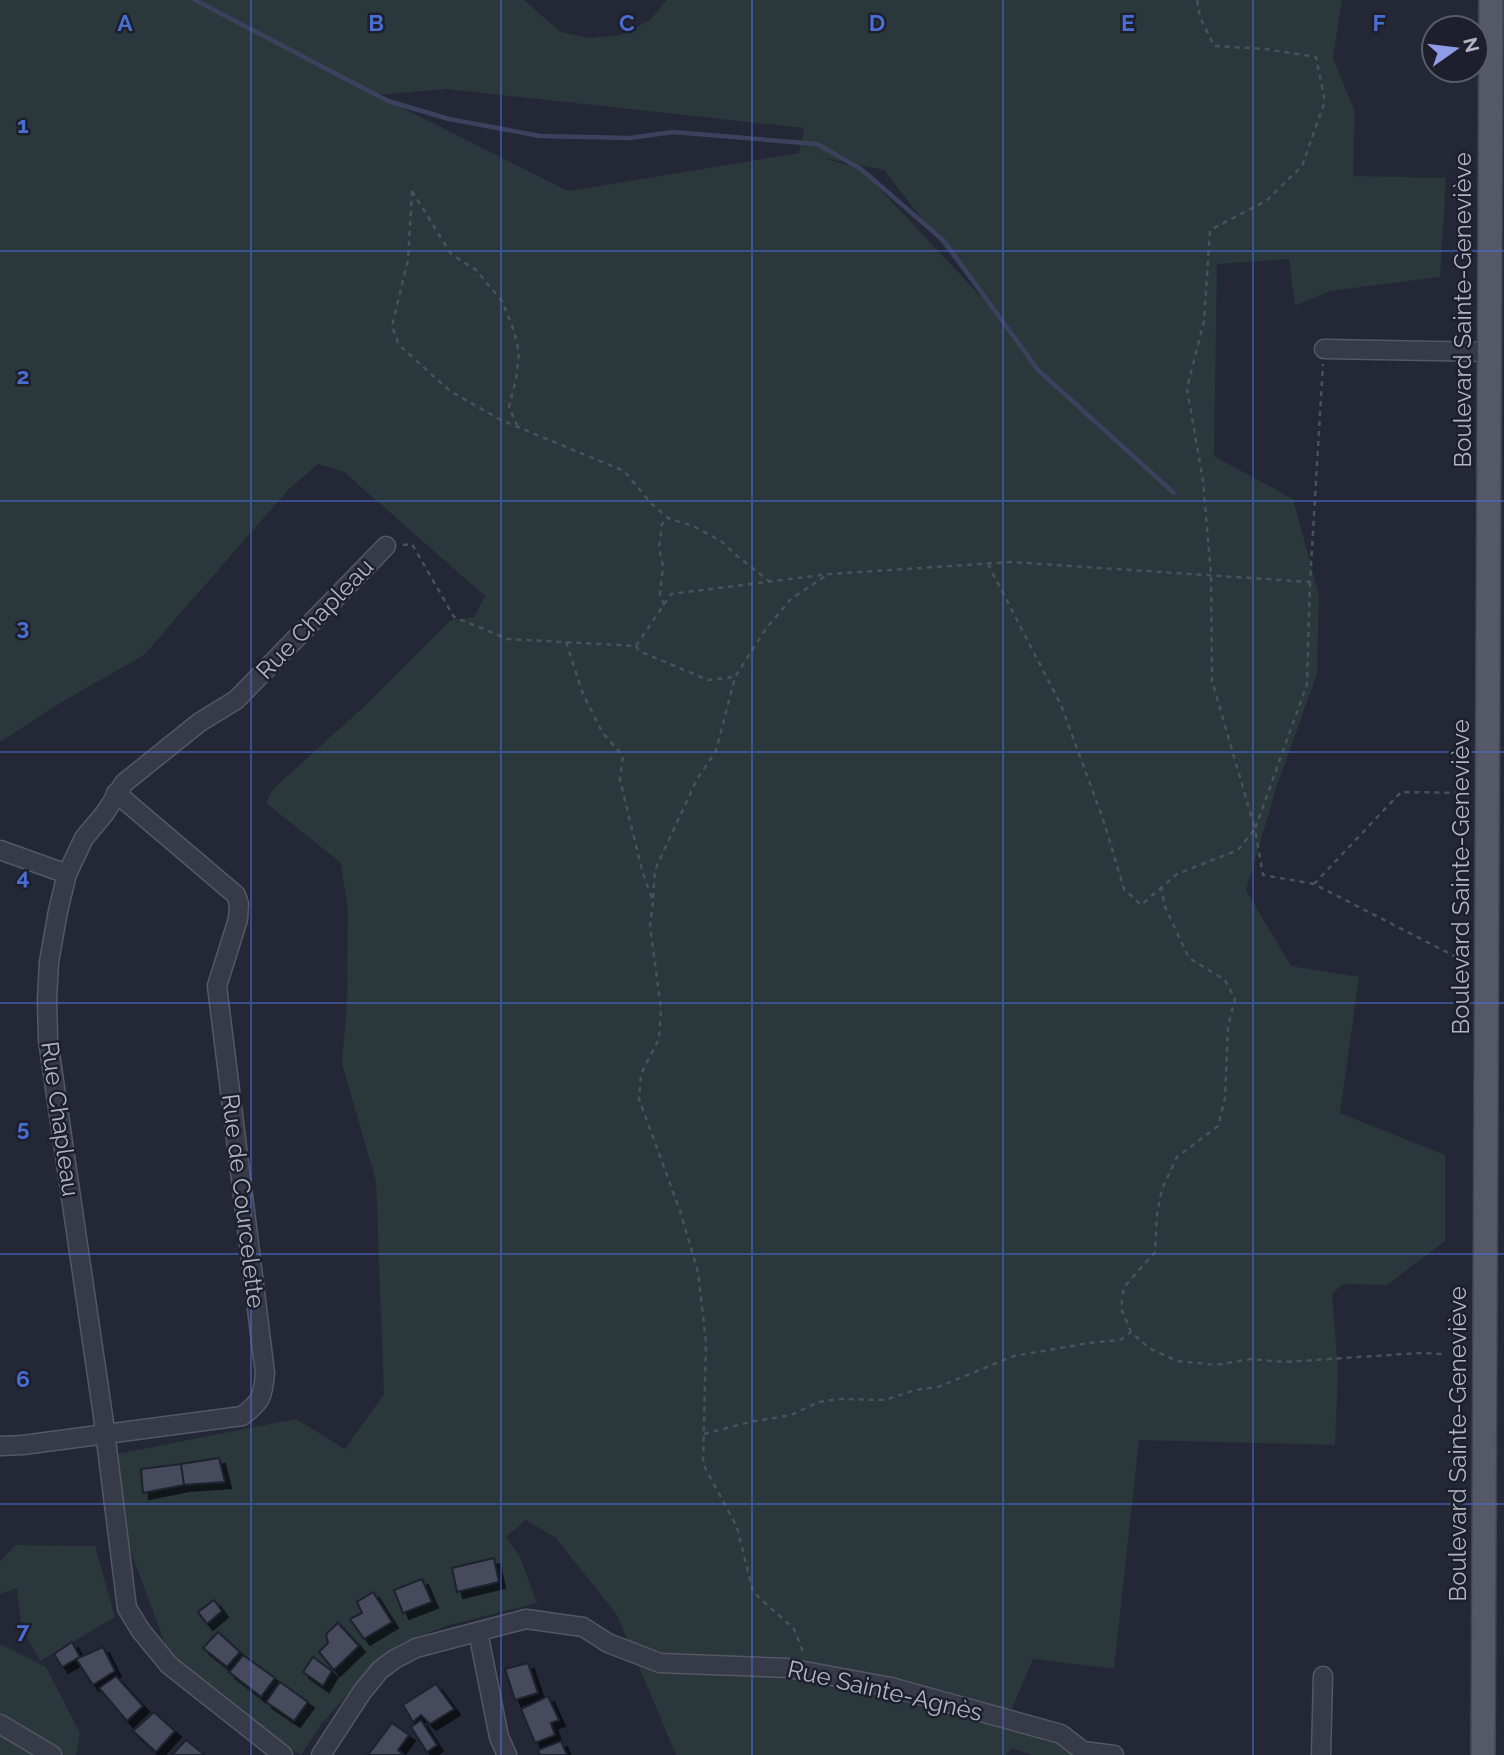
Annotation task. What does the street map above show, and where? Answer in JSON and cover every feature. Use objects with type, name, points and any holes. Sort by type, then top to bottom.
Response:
[{"type":"main road","name":"Boulevard Sainte-Geneviève","points":[[1483,1755],[1491,0]]},
{"type":"street","points":[[1324,349],[1490,352]]},
{"type":"street","name":"Rue Chapleau","points":[[283,1755],[169,1665],[141,1631],[127,1608],[105,1433],[48,1040],[49,962],[67,874],[85,838],[117,793],[140,770],[181,737],[236,700],[386,546]]},
{"type":"street","name":"Rue de Courcelette","points":[[0,1446],[242,1416],[257,1405],[263,1394],[265,1373],[216,986],[238,919],[239,904],[236,895],[117,793]]},
{"type":"street","points":[[0,850],[67,874]]},
{"type":"street","name":"Rue Sainte-Agnès","points":[[321,1755],[362,1692],[380,1670],[395,1659],[416,1648],[526,1619],[583,1627],[608,1643],[660,1663],[763,1666],[905,1691],[1061,1734],[1083,1751],[1114,1755]]},
{"type":"street","points":[[478,1632],[499,1737],[507,1755]]},
{"type":"street","points":[[1321,1755],[1323,1676]]},
{"type":"street","points":[[0,1724],[52,1755]]},
{"type":"path","points":[[1197,0],[1200,17],[1214,46],[1266,49],[1316,57],[1325,101],[1302,166],[1266,201],[1210,230],[1204,321],[1187,388],[1203,481],[1211,575],[1212,681],[1255,829],[1264,875],[1314,884],[1487,972]]},
{"type":"path","points":[[518,427],[509,407],[519,353],[514,331],[502,302],[476,270],[451,254],[412,191],[408,260],[392,326],[399,345],[450,391],[518,427],[624,471],[652,504],[668,518],[695,527],[722,541],[769,581]]},
{"type":"path","points":[[988,564],[1061,705],[1103,819],[1124,888],[1141,905],[1177,874],[1238,850],[1255,829],[1307,684],[1310,582],[1324,349]]},
{"type":"path","points":[[664,606],[660,594],[663,566],[659,548],[662,524],[668,518]]},
{"type":"path","points":[[386,546],[412,544],[454,617],[508,639],[636,646]]},
{"type":"path","points":[[636,646],[671,594],[830,574],[1012,562],[1310,582]]},
{"type":"path","points":[[809,1672],[793,1629],[753,1592],[737,1527],[703,1464],[706,1342],[698,1272],[680,1211],[639,1099],[641,1074],[659,1039],[661,1009],[650,926],[655,870],[697,779],[716,751],[735,677],[765,630],[791,599],[830,574]]},
{"type":"path","points":[[566,642],[583,694],[602,732],[623,756],[620,780],[643,874],[653,901]]},
{"type":"path","points":[[636,646],[639,651],[708,680],[735,677]]},
{"type":"path","points":[[1314,884],[1401,792],[1488,793]]},
{"type":"path","points":[[1161,886],[1165,907],[1189,958],[1225,980],[1235,999],[1228,1026],[1225,1098],[1218,1126],[1177,1157],[1162,1189],[1157,1214],[1155,1252],[1124,1287],[1121,1308],[1131,1332],[1149,1348],[1177,1361],[1216,1365],[1251,1359],[1284,1362],[1420,1353],[1444,1354]]},
{"type":"path","points":[[703,1434],[791,1415],[819,1402],[839,1399],[885,1400],[915,1390],[938,1387],[1014,1356],[1120,1340],[1131,1332]]},
{"type":"shaded area","points":[[0,0],[524,0],[561,32],[588,38],[620,35],[650,20],[667,0],[1342,0],[1333,58],[1355,112],[1353,176],[1446,178],[1440,277],[1330,291],[1295,306],[1289,259],[1217,264],[1214,456],[1293,499],[1319,595],[1317,674],[1277,786],[1246,890],[1291,966],[1359,977],[1340,1113],[1445,1155],[1445,1241],[1387,1285],[1343,1284],[1332,1294],[1338,1369],[1335,1445],[1139,1440],[1114,1669],[1033,1659],[1004,1727],[1083,1751],[1081,1755],[1032,1755],[1012,1748],[1006,1755],[676,1755],[617,1615],[556,1538],[526,1520],[506,1537],[520,1557],[537,1603],[449,1625],[399,1644],[322,1723],[301,1755],[262,1731],[170,1657],[130,1549],[117,1454],[296,1419],[345,1449],[384,1394],[376,1181],[342,1064],[347,1001],[348,911],[341,863],[266,803],[273,789],[368,703],[451,620],[474,617],[485,596],[344,472],[318,464],[288,490],[144,655],[62,702],[0,742]],"holes":[[[447,89],[804,128],[799,153],[568,191],[377,95]],[[820,157],[884,170],[989,305],[861,169]]]},
{"type":"shaded area","points":[[15,1545],[95,1546],[115,1617],[40,1661],[21,1626],[17,1588],[0,1594],[0,1562]]},
{"type":"shaded area","points":[[0,1644],[46,1667],[80,1733],[76,1755],[0,1755]]},
{"type":"building","points":[[219,1458],[225,1482],[184,1485],[181,1464]]},
{"type":"building","points":[[181,1464],[184,1485],[143,1493],[141,1469]]},
{"type":"building","points":[[494,1558],[499,1582],[457,1592],[452,1568]]},
{"type":"building","points":[[422,1579],[432,1602],[403,1613],[394,1590]]},
{"type":"building","points":[[373,1592],[392,1622],[364,1639],[350,1619],[362,1613],[357,1602]]},
{"type":"building","points":[[214,1600],[222,1611],[207,1624],[198,1612]]},
{"type":"building","points":[[338,1623],[359,1646],[334,1670],[319,1652],[328,1643],[326,1634]]},
{"type":"building","points":[[218,1632],[240,1652],[227,1667],[203,1648]]},
{"type":"building","points":[[72,1642],[80,1657],[62,1667],[54,1654]]},
{"type":"building","points":[[103,1647],[115,1671],[93,1685],[76,1659]]},
{"type":"building","points":[[243,1655],[275,1678],[261,1697],[229,1672]]},
{"type":"building","points":[[313,1657],[332,1671],[323,1686],[303,1672]]},
{"type":"building","points":[[528,1663],[538,1693],[515,1700],[505,1669]]},
{"type":"building","points":[[116,1676],[143,1706],[127,1721],[99,1688]]},
{"type":"building","points":[[280,1682],[308,1702],[294,1721],[266,1702]]},
{"type":"building","points":[[436,1684],[454,1709],[430,1724],[421,1715],[413,1722],[403,1705]]},
{"type":"building","points":[[548,1696],[559,1720],[551,1723],[555,1735],[535,1743],[521,1709]]},
{"type":"building","points":[[154,1712],[175,1731],[156,1752],[133,1731]]},
{"type":"building","points":[[421,1720],[437,1745],[427,1752],[411,1727]]},
{"type":"building","points":[[392,1723],[409,1735],[398,1750],[404,1755],[368,1755]]},
{"type":"building","points":[[186,1740],[205,1755],[172,1755]]},
{"type":"building","points":[[561,1741],[567,1755],[540,1755],[538,1750]]},
{"type":"waterway","points":[[195,0],[388,101],[449,119],[540,136],[630,138],[673,132],[817,144],[861,169],[944,241],[1038,370],[1174,493]]}]
